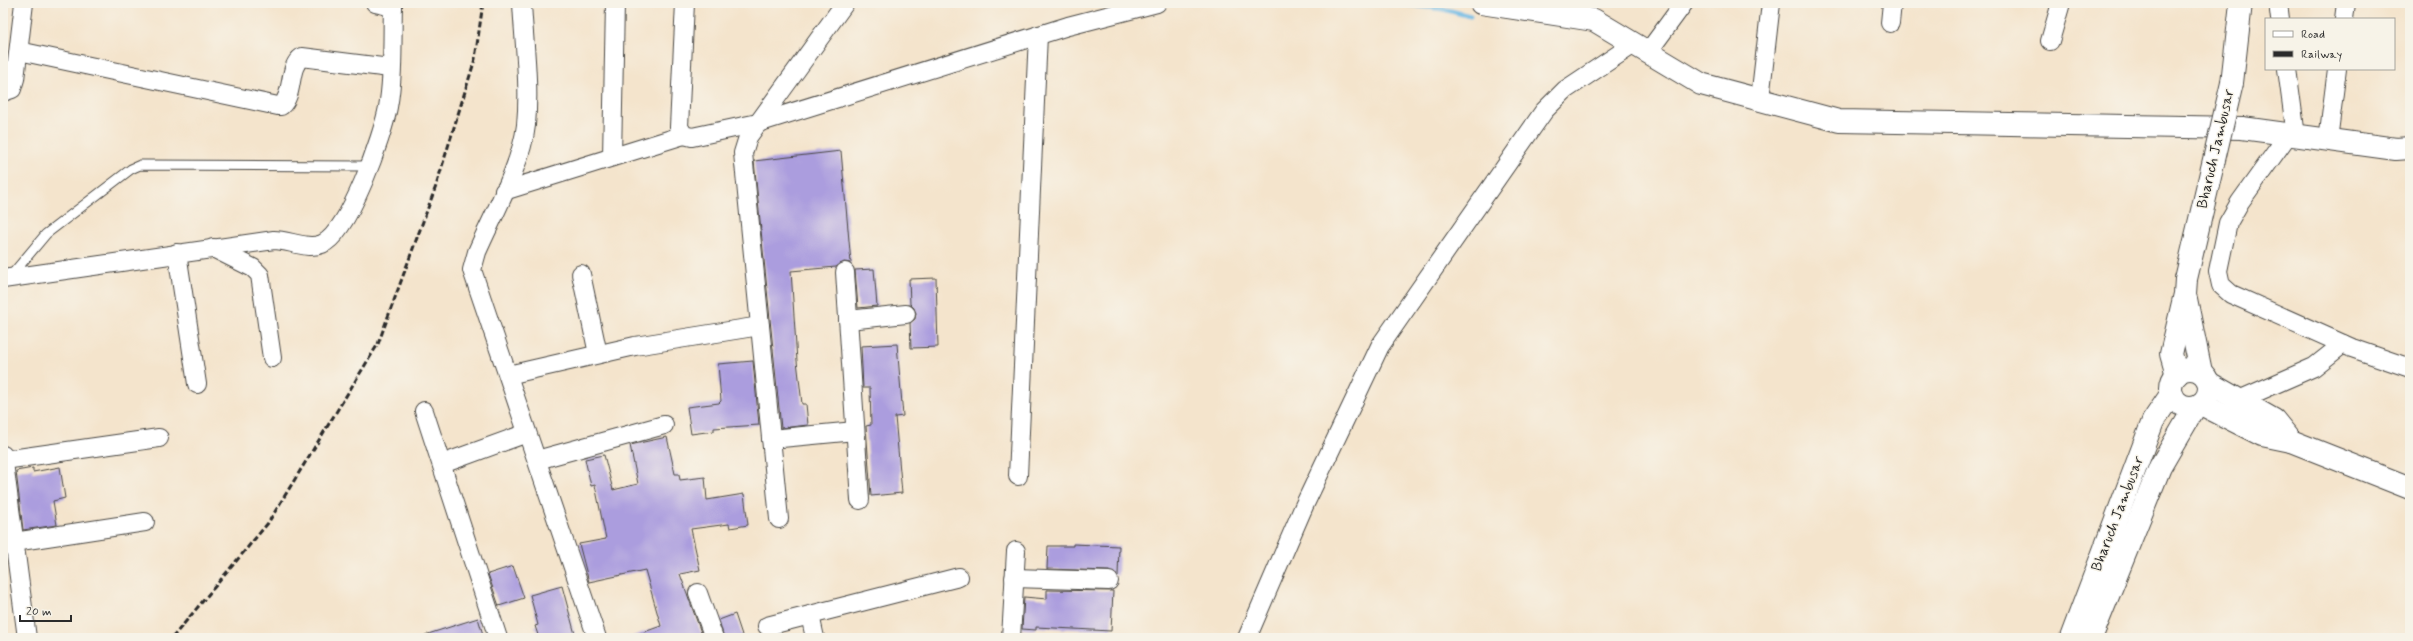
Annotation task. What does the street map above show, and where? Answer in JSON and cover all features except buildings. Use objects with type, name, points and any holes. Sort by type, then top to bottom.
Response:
[{"type":"main road","points":[[1481,3],[1594,20],[1701,84],[1839,121],[2242,128],[2328,140],[2410,148]]},
{"type":"main road","name":"Bharuch Jambusar","points":[[2071,638],[2153,421],[2174,384],[2171,354],[2232,83],[2242,3]]},
{"type":"main road","name":"Bharuch Jambusar","points":[[2185,287],[2205,378]]},
{"type":"main road","points":[[2291,441],[2274,420],[2188,369],[2174,384],[2174,399],[2184,406],[2198,406],[2262,435],[2291,441],[2410,488]]},
{"type":"main road","points":[[2198,406],[2208,395],[2205,378]]},
{"type":"main road","name":"Bharuch Jambusar","points":[[2091,638],[2160,467],[2198,406]]},
{"type":"street","points":[[3,92],[12,89],[14,84],[24,3]]},
{"type":"street","points":[[6,278],[274,240],[310,246],[324,244],[334,236],[348,215],[368,166],[388,107],[393,5],[375,3]]},
{"type":"street","points":[[522,3],[528,97],[526,126],[520,154],[477,252],[472,270],[597,638]]},
{"type":"street","points":[[612,157],[615,3]]},
{"type":"street","points":[[685,3],[679,127],[684,135],[692,138],[758,123],[1038,35],[1157,3]]},
{"type":"street","points":[[779,519],[743,153],[748,136],[845,3]]},
{"type":"street","points":[[1247,638],[1304,506],[1380,346],[1544,111],[1565,90],[1641,48],[1684,3]]},
{"type":"street","points":[[1760,99],[1771,3]]},
{"type":"street","points":[[1890,23],[1892,3]]},
{"type":"street","points":[[2050,41],[2061,3]]},
{"type":"street","points":[[2278,3],[2280,18]]},
{"type":"street","points":[[2344,18],[2346,3]]},
{"type":"street","points":[[1018,476],[1038,35]]},
{"type":"street","points":[[18,51],[278,106],[281,106],[286,100],[297,62],[302,57],[390,68]]},
{"type":"street","points":[[2287,70],[2292,135],[2232,214],[2225,234],[2218,271],[2221,285],[2231,294],[2343,344],[2410,368]]},
{"type":"street","points":[[2328,140],[2337,70]]},
{"type":"street","points":[[504,191],[684,135]]},
{"type":"street","points":[[213,248],[253,268],[260,275],[272,358]]},
{"type":"street","points":[[177,253],[197,384]]},
{"type":"street","points":[[846,272],[860,500]]},
{"type":"street","points":[[581,274],[598,354]]},
{"type":"street","points":[[848,320],[906,314]]},
{"type":"street","points":[[508,375],[635,346],[760,326]]},
{"type":"street","points":[[2239,400],[2314,367],[2343,344]]},
{"type":"street","points":[[424,411],[498,638]]},
{"type":"street","points":[[537,460],[664,425]]},
{"type":"street","points":[[771,439],[855,431]]},
{"type":"street","points":[[442,464],[527,433]]},
{"type":"street","points":[[27,638],[3,457],[159,438]]},
{"type":"street","points":[[14,542],[145,522]]},
{"type":"street","points":[[1011,638],[1016,551]]},
{"type":"street","points":[[767,626],[959,576]]},
{"type":"street","points":[[1014,578],[1109,581]]},
{"type":"street","points":[[698,593],[714,638]]},
{"type":"street","points":[[810,615],[815,638]]},
{"type":"lane","points":[[6,278],[46,234],[131,168],[140,165],[368,166]]},
{"type":"waterway","points":[[1395,3],[1443,9],[1470,16]]},
{"type":"railway","points":[[172,638],[268,523],[378,344],[436,186],[475,59],[483,3]]}]
